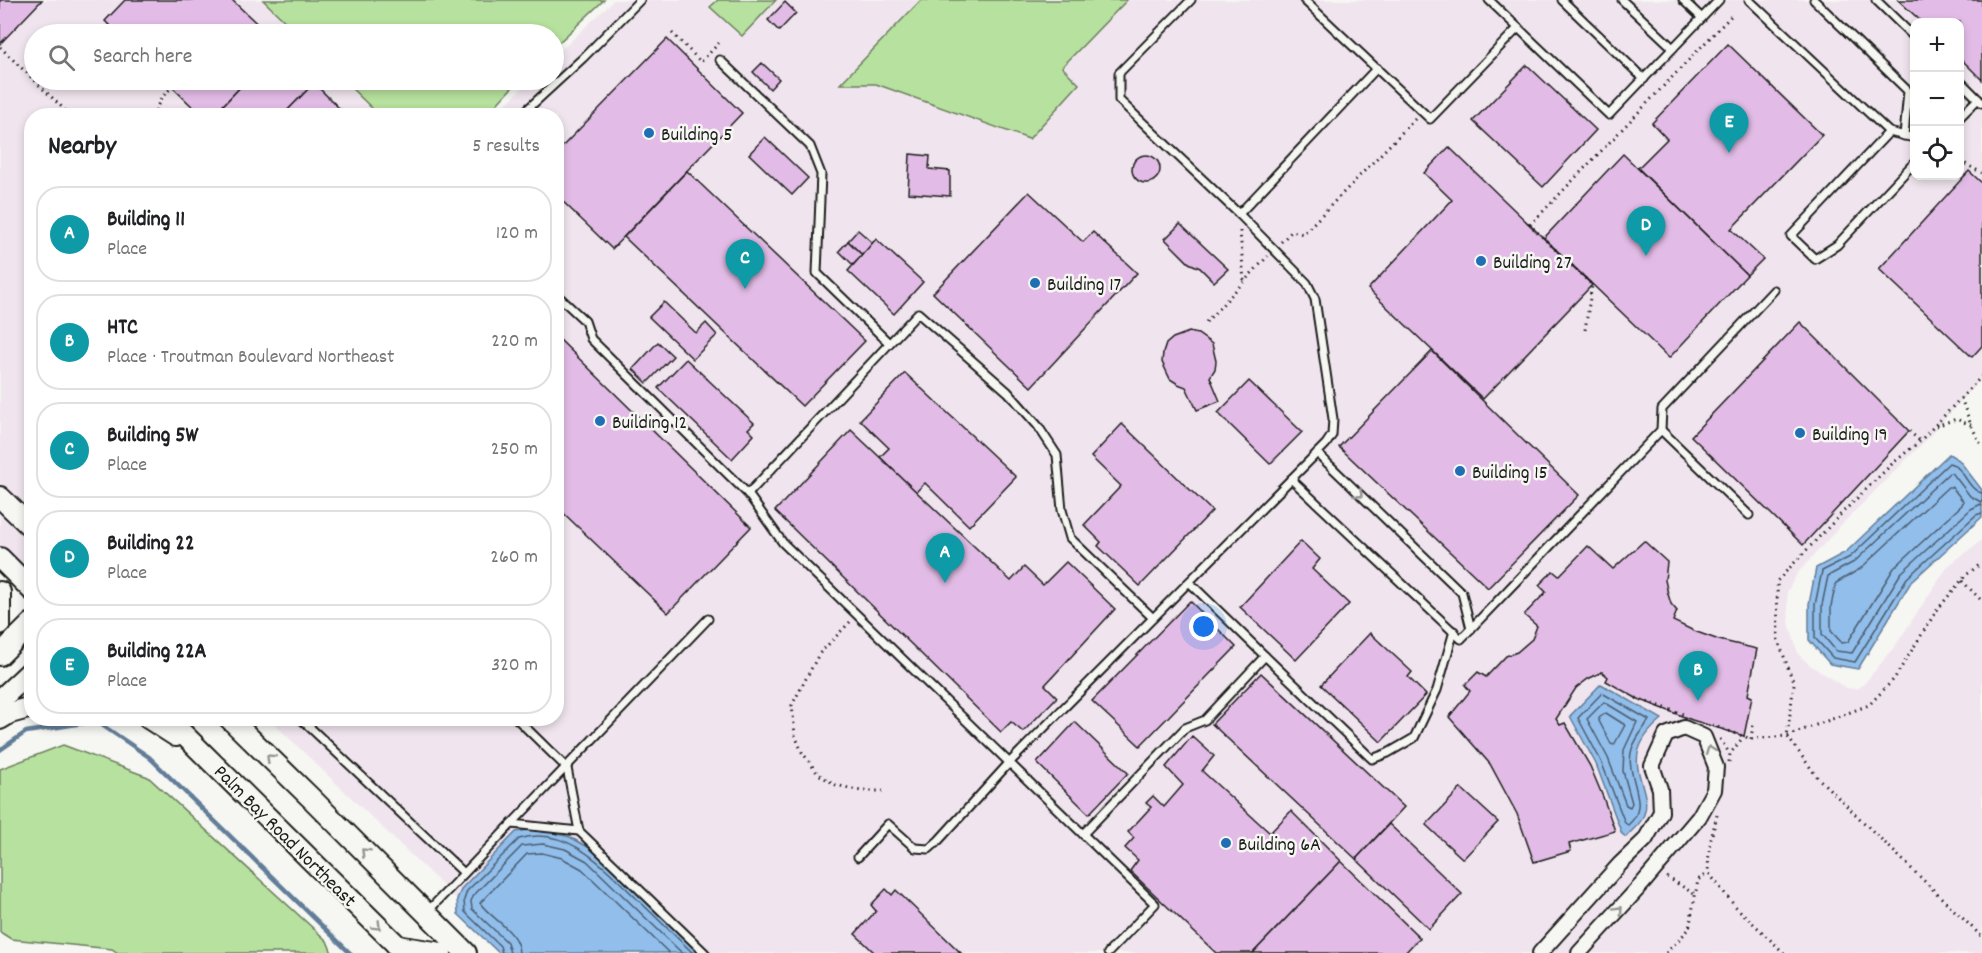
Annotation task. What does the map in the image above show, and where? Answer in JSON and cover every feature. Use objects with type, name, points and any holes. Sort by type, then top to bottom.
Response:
[{"type":"main road","points":[[0,496],[24,520]]},
{"type":"main road","points":[[0,558],[24,582]]},
{"type":"main road","points":[[0,592],[0,624]]},
{"type":"main road","points":[[0,655],[24,631]]},
{"type":"main road","points":[[0,700],[24,678]]},
{"type":"main road","points":[[0,719],[24,709]]},
{"type":"main road","points":[[161,726],[202,752]]},
{"type":"main road","name":"Palm Bay Road Northeast","points":[[175,726],[397,950]]},
{"type":"main road","points":[[237,726],[466,953]]},
{"type":"main road","points":[[397,950],[441,953]]},
{"type":"street","points":[[1546,951],[1620,864],[1645,840],[1661,812],[1660,789],[1652,766],[1666,735],[1684,728],[1704,737],[1716,767],[1714,790],[1699,817],[1579,953]]},
{"type":"lane","points":[[564,75],[640,0]]},
{"type":"lane","points":[[858,857],[888,824],[915,848],[929,849],[1010,762],[1326,444],[1332,435],[1333,419],[1315,299],[1306,283],[1239,214],[1119,100],[1119,73],[1191,0]]},
{"type":"lane","points":[[1304,0],[1430,119],[1518,28]]},
{"type":"lane","points":[[1489,0],[1608,116],[1719,0]]},
{"type":"lane","points":[[1562,0],[1644,79]]},
{"type":"lane","points":[[1622,0],[1673,48]]},
{"type":"lane","points":[[1683,0],[1702,18]]},
{"type":"lane","points":[[1749,0],[1889,132],[1910,137]]},
{"type":"lane","points":[[1814,0],[1908,91],[1904,136]]},
{"type":"lane","points":[[1876,0],[1910,33]]},
{"type":"lane","points":[[720,60],[810,146],[821,174],[817,273],[889,344]]},
{"type":"lane","points":[[1239,214],[1377,68]]},
{"type":"lane","points":[[1964,86],[1980,101],[1964,113]]},
{"type":"lane","points":[[529,108],[548,90]]},
{"type":"lane","points":[[1889,132],[1791,236],[1815,259],[1837,245],[1910,167]]},
{"type":"lane","points":[[1291,479],[1461,639],[1661,430],[1662,409],[1774,290]]},
{"type":"lane","points":[[564,301],[585,321],[591,339],[748,494],[783,543],[1155,903],[1108,953]]},
{"type":"lane","points":[[748,494],[918,313],[1008,392],[1038,426],[1057,455],[1062,510],[1070,538],[1153,618]]},
{"type":"lane","points":[[1661,430],[1749,515]]},
{"type":"lane","points":[[1317,453],[1462,593],[1472,629]]},
{"type":"lane","points":[[1189,582],[1372,759],[1414,738],[1437,690],[1454,631]]},
{"type":"lane","points":[[426,913],[708,619]]},
{"type":"lane","points":[[1083,834],[1185,728],[1205,720],[1265,656]]},
{"type":"lane","points":[[308,726],[464,873]]},
{"type":"lane","points":[[524,726],[567,768],[579,831],[705,953]]},
{"type":"lane","points":[[512,824],[579,831]]},
{"type":"path","points":[[1585,330],[1592,285],[1530,225],[1731,16]]},
{"type":"path","points":[[672,33],[701,62],[718,43]]},
{"type":"path","points":[[0,47],[24,70]]},
{"type":"path","points":[[44,90],[63,108]]},
{"type":"path","points":[[157,108],[161,98],[169,90]]},
{"type":"path","points":[[1206,322],[1292,231],[1303,234],[1422,112]]},
{"type":"path","points":[[1964,164],[1982,173]]},
{"type":"path","points":[[1239,214],[1244,282]]},
{"type":"path","points":[[1982,376],[1920,441],[1893,463],[1777,581],[1778,640],[1794,684],[1787,736],[1818,777],[1982,937]]},
{"type":"path","points":[[1961,398],[1982,447]]},
{"type":"path","points":[[1934,426],[1956,419],[1971,425]]},
{"type":"path","points":[[1909,430],[1920,441]]},
{"type":"path","points":[[1712,725],[1751,740],[1787,736],[1869,705],[1894,679],[1937,610],[1961,581],[1982,563]]},
{"type":"path","points":[[1961,581],[1982,601]]},
{"type":"path","points":[[857,614],[819,654],[792,705],[795,735],[802,752],[818,774],[836,785],[861,791],[883,791]]},
{"type":"path","points":[[1636,698],[1690,717]]},
{"type":"path","points":[[1751,740],[1753,725]]},
{"type":"path","points":[[1729,764],[1730,754],[1744,736]]},
{"type":"path","points":[[1717,815],[1709,847],[1708,872],[1734,905],[1784,953]]},
{"type":"path","points":[[1666,953],[1689,929],[1698,880],[1708,872]]},
{"type":"shaded area","points":[[0,0],[265,0],[290,24],[24,24],[24,90],[357,90],[376,108],[24,108],[24,508],[0,484]]},
{"type":"shaded area","points":[[614,0],[1982,0],[1982,378],[1925,441],[1841,525],[1797,574],[1787,592],[1789,622],[1798,654],[1810,665],[1846,688],[1856,689],[1864,684],[1895,646],[1948,566],[1982,540],[1982,953],[702,953],[462,888],[457,899],[276,726],[564,726],[564,108],[502,108],[520,90],[564,90],[564,48]]},
{"type":"shaded area","points":[[0,509],[24,533],[24,570],[0,545]]},
{"type":"green space","points":[[263,0],[604,0],[564,38],[564,24],[288,24]]},
{"type":"green space","points":[[718,0],[776,0],[742,36],[710,7]]},
{"type":"green space","points":[[921,0],[1127,0],[1062,67],[1079,84],[1029,139],[876,84],[840,84]]},
{"type":"green space","points":[[353,90],[510,90],[493,108],[372,108]]},
{"type":"green space","points":[[63,745],[148,777],[327,941],[332,953],[118,953],[112,949],[11,939],[0,932],[0,769]]},
{"type":"water","points":[[1949,454],[1959,460],[1982,490],[1982,517],[1911,582],[1858,669],[1830,664],[1809,640],[1809,604],[1816,568],[1846,552]]},
{"type":"water","points":[[1601,684],[1662,719],[1647,734],[1639,748],[1637,761],[1646,807],[1641,821],[1626,837],[1622,834],[1596,764],[1570,716]]},
{"type":"water","points":[[545,831],[570,837],[595,851],[702,953],[499,953],[458,914],[457,899],[462,888],[516,832]]},
{"type":"building","points":[[0,0],[42,0],[0,44]]},
{"type":"building","points":[[125,0],[232,0],[257,24],[108,24],[105,21]]},
{"type":"building","points":[[1898,0],[1982,0],[1982,80],[1964,62],[1964,18],[1918,18]]},
{"type":"building","points":[[785,2],[796,13],[779,31],[768,20]]},
{"type":"building","name":"Building 5","points":[[667,39],[742,113],[612,249],[564,203],[564,145]]},
{"type":"building","points":[[1728,44],[1822,135],[1731,229],[1763,259],[1747,275],[1638,168],[1667,139],[1652,123]]},
{"type":"building","points":[[762,63],[779,79],[770,89],[753,72]]},
{"type":"building","points":[[1527,65],[1596,130],[1543,187],[1473,121]]},
{"type":"building","points":[[175,90],[238,90],[221,108],[194,108]]},
{"type":"building","points":[[238,90],[307,90],[290,108],[221,108]]},
{"type":"building","points":[[307,90],[321,90],[339,108],[290,108]]},
{"type":"building","points":[[765,137],[808,178],[792,195],[749,154]]},
{"type":"building","name":"Building 27","points":[[1449,147],[1592,285],[1483,399],[1368,289],[1452,200],[1424,173]]},
{"type":"building","points":[[910,154],[930,156],[929,169],[950,171],[950,196],[908,193]]},
{"type":"building","points":[[1623,154],[1747,275],[1669,358],[1544,238]]},
{"type":"building","points":[[1146,155],[1156,159],[1160,169],[1156,179],[1146,183],[1136,179],[1132,169],[1136,159]]},
{"type":"building","points":[[687,171],[865,341],[802,406],[624,237]]},
{"type":"building","points":[[1969,171],[1982,183],[1982,346],[1972,357],[1879,269],[1961,180],[1964,180]]},
{"type":"building","name":"Building 17","points":[[1029,192],[1083,242],[1093,232],[1137,273],[1031,387],[933,293]]},
{"type":"building","points":[[1180,224],[1228,269],[1214,282],[1200,268],[1189,263],[1165,239]]},
{"type":"building","points":[[858,230],[873,243],[862,255],[848,241]]},
{"type":"building","points":[[876,239],[923,282],[894,314],[848,271]]},
{"type":"building","points":[[848,241],[862,255],[853,265],[839,251]]},
{"type":"building","points":[[664,302],[696,333],[706,323],[717,335],[693,359],[649,317]]},
{"type":"building","name":"Building 19","points":[[1800,322],[1909,431],[1803,545],[1691,436]]},
{"type":"building","points":[[1189,332],[1198,334],[1212,344],[1216,361],[1215,369],[1210,377],[1220,401],[1197,410],[1186,387],[1170,379],[1162,362],[1166,344],[1173,338]]},
{"type":"building","points":[[658,342],[673,356],[647,383],[633,369]]},
{"type":"building","name":"Building 12","points":[[564,344],[751,527],[668,613],[564,514]]},
{"type":"building","name":"Building 15","points":[[1432,351],[1579,495],[1488,588],[1339,447]]},
{"type":"building","points":[[686,359],[754,423],[748,429],[754,435],[732,459],[658,388]]},
{"type":"building","points":[[905,373],[1016,477],[969,526],[925,483],[916,492],[880,457],[889,448],[860,420]]},
{"type":"building","points":[[1249,381],[1302,432],[1270,464],[1218,413]]},
{"type":"building","points":[[1122,424],[1212,511],[1140,586],[1098,546],[1101,542],[1084,525],[1121,486],[1091,457]]},
{"type":"building","points":[[851,430],[1011,581],[1024,567],[1043,585],[1066,562],[1115,609],[1045,685],[1057,697],[1023,732],[1011,722],[1001,732],[775,511]]},
{"type":"building","points":[[1301,541],[1320,559],[1312,569],[1349,604],[1296,660],[1240,607]]},
{"type":"building","points":[[1644,541],[1667,562],[1665,580],[1671,604],[1677,611],[1673,621],[1719,640],[1757,649],[1748,695],[1752,697],[1744,736],[1692,720],[1636,698],[1606,681],[1608,677],[1602,672],[1588,679],[1576,688],[1556,719],[1560,725],[1565,723],[1590,766],[1615,831],[1569,844],[1571,851],[1534,862],[1517,814],[1490,764],[1449,717],[1470,691],[1465,685],[1478,672],[1486,677],[1506,656],[1517,652],[1532,639],[1537,626],[1524,615],[1546,592],[1539,585],[1553,571],[1559,576],[1588,546],[1613,569]]},
{"type":"building","points":[[1190,601],[1236,647],[1140,746],[1092,701]]},
{"type":"building","points":[[1370,633],[1412,672],[1408,677],[1426,695],[1381,742],[1321,685]]},
{"type":"building","points":[[1261,673],[1404,807],[1356,859],[1212,724]]},
{"type":"building","points":[[1075,722],[1128,773],[1089,814],[1037,763]]},
{"type":"building","name":"Building 6A","points":[[1192,736],[1214,756],[1202,771],[1270,833],[1291,811],[1341,861],[1253,953],[1216,953],[1130,871],[1138,860],[1125,848],[1134,838],[1128,832],[1151,807],[1146,803],[1153,796],[1164,807],[1183,785],[1166,767]]},
{"type":"building","points":[[1461,788],[1498,822],[1463,859],[1426,825]]},
{"type":"building","points":[[1389,824],[1462,894],[1429,929],[1356,859]]},
{"type":"building","points":[[1341,861],[1420,938],[1405,953],[1253,953]]},
{"type":"building","points":[[886,889],[892,895],[896,890],[961,953],[875,953],[855,934],[876,911],[871,905]]},
{"type":"waterway","points":[[0,750],[26,732],[64,726]]},
{"type":"waterway","points":[[103,726],[149,757],[350,953]]},
{"type":"place","name":"Building 5","points":[[649,133]]},
{"type":"place","name":"Building 22A","points":[[1729,153]]},
{"type":"place","name":"Building 22","points":[[1646,256]]},
{"type":"place","name":"Building 27","points":[[1481,261]]},
{"type":"place","name":"Building 17","points":[[1035,283]]},
{"type":"place","name":"Building 5W","points":[[745,289]]},
{"type":"place","name":"Building 12","points":[[600,421]]},
{"type":"place","name":"Building 19","points":[[1800,433]]},
{"type":"place","name":"Building 15","points":[[1460,471]]},
{"type":"place","name":"Building 11","points":[[945,583]]},
{"type":"place","name":"HTC","points":[[1698,701]]},
{"type":"place","name":"Building 6A","points":[[1226,843]]}]
